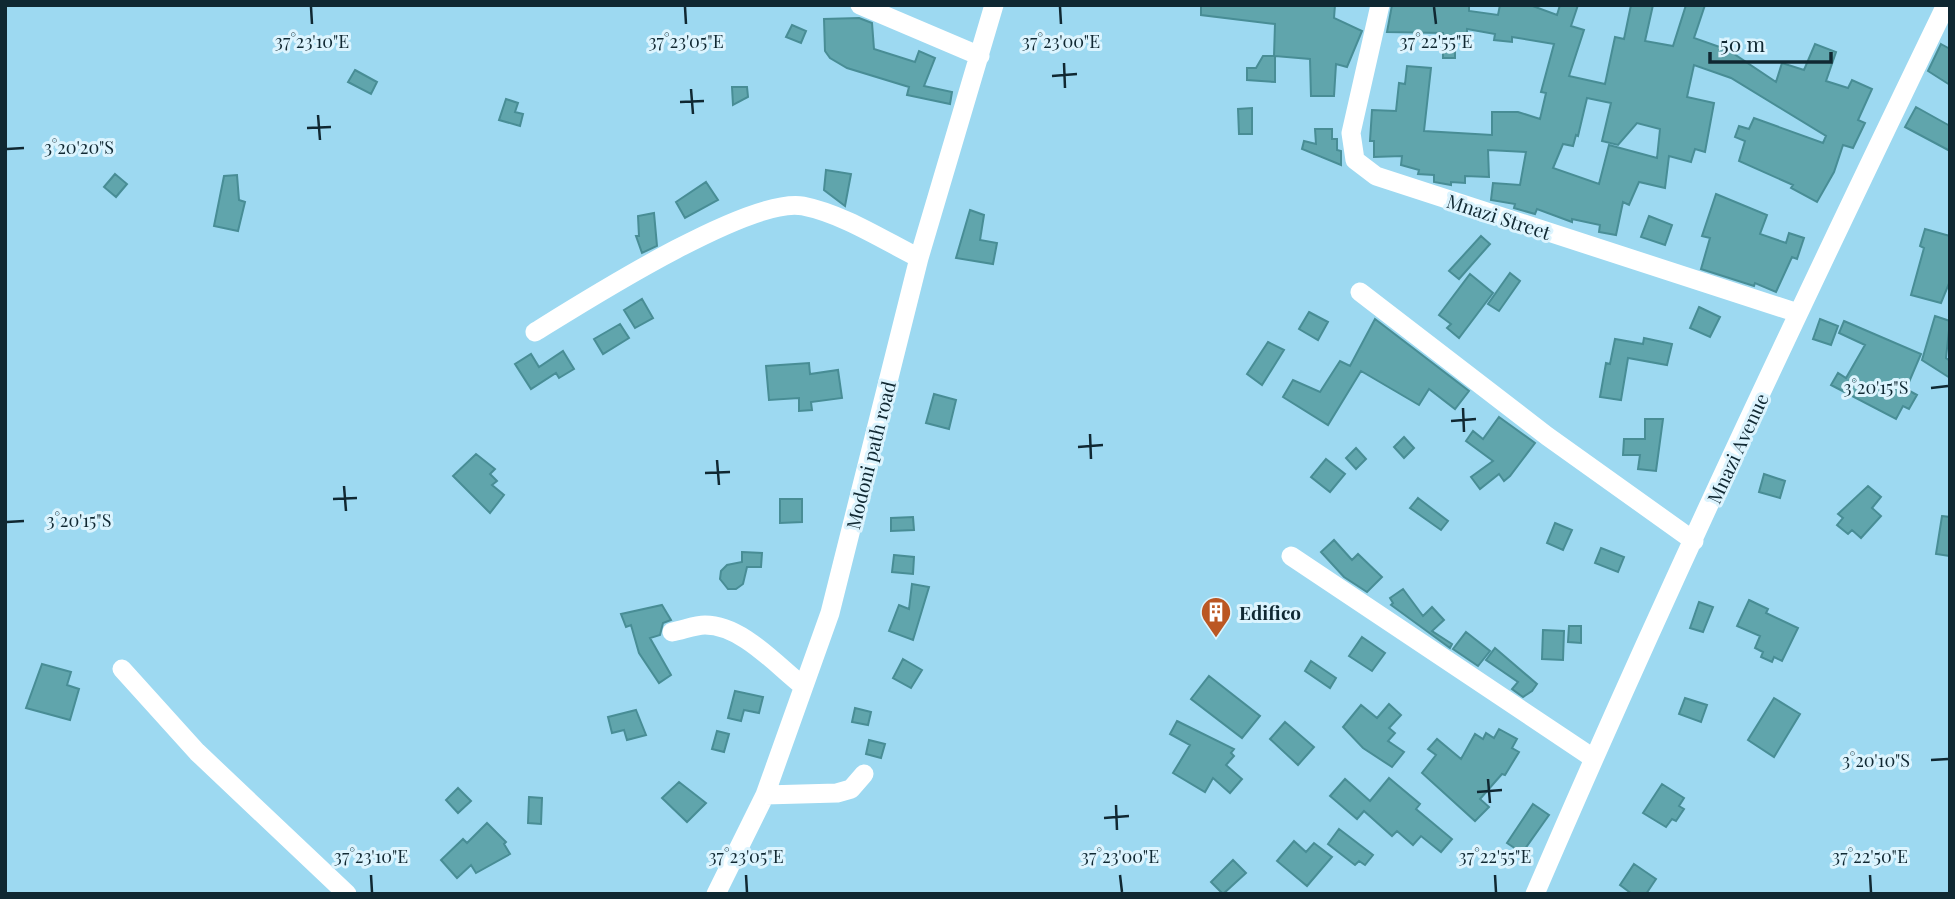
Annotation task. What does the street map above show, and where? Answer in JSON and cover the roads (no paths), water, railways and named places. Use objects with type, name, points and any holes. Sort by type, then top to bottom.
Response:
[{"type":"street","points":[[860,5],[980,56]]},
{"type":"street","name":"Modoni path road","points":[[716,894],[765,795],[830,613],[919,258],[994,5]]},
{"type":"street","name":"Mnazi Street","points":[[1380,5],[1351,133],[1355,160],[1376,176],[1798,313]]},
{"type":"street","name":"Mnazi Avenue","points":[[1535,894],[1593,758],[1798,313],[1946,5]]},
{"type":"street","points":[[535,332],[629,275],[711,233],[783,205],[820,212],[919,258]]},
{"type":"street","points":[[1360,292],[1547,436],[1694,541]]},
{"type":"street","points":[[1292,556],[1593,758]]},
{"type":"street","points":[[672,632],[704,625],[724,628],[744,639],[803,686]]},
{"type":"street","points":[[122,669],[197,752],[347,894]]},
{"type":"street","points":[[765,795],[837,793],[851,789],[864,774]]},
{"type":"place","name":"Edifico","points":[[1216,639]]}]
